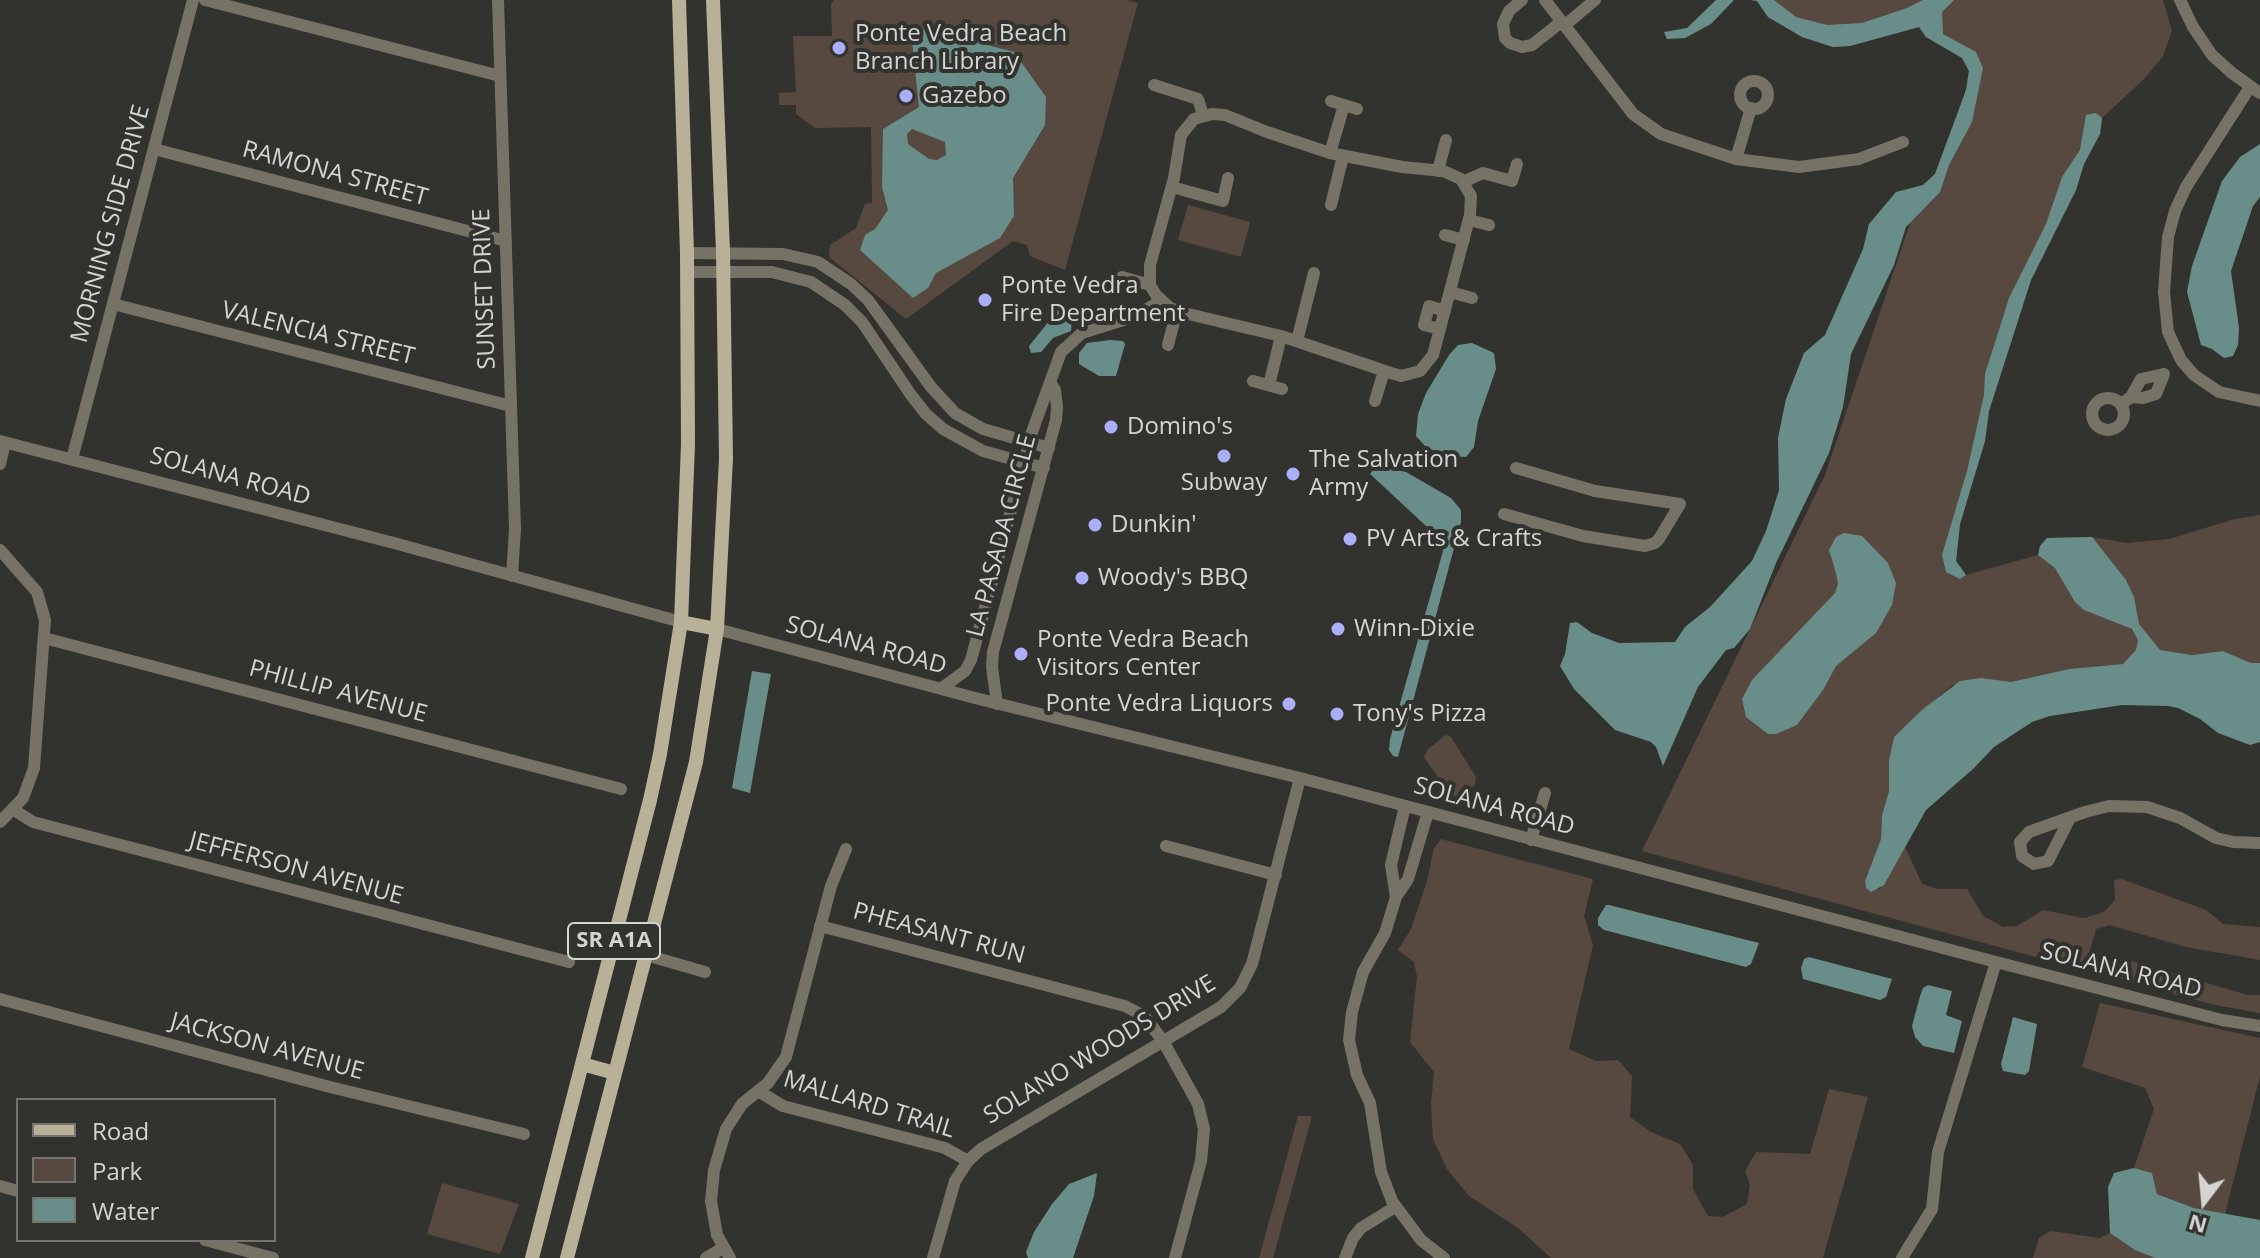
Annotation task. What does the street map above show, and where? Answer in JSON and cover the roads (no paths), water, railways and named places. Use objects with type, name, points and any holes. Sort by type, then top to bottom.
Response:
[{"type":"main road","name":"SR A1A","points":[[532,1258],[660,754],[681,622],[688,444],[687,253],[679,0]]},
{"type":"main road","name":"SR A1A","points":[[567,1258],[696,762],[717,629],[726,459],[723,252],[713,0]]},
{"type":"main road","points":[[681,622],[717,629]]},
{"type":"main road","points":[[582,1064],[615,1073]]},
{"type":"street","name":"MORNING SIDE DRIVE","points":[[72,459],[193,0]]},
{"type":"street","points":[[205,0],[500,76]]},
{"type":"street","name":"SUNSET DRIVE","points":[[498,0],[515,529],[512,576]]},
{"type":"street","points":[[1522,0],[1509,11],[1503,24],[1505,38],[1522,47],[1532,45],[1595,0]]},
{"type":"street","points":[[1545,0],[1639,121],[1661,134],[1736,159],[1799,167],[1859,159],[1903,142]]},
{"type":"street","points":[[2180,0],[2201,42],[2212,55],[2255,90],[2186,187],[2175,211],[2168,237],[2164,292],[2168,332],[2181,360],[2194,375],[2219,392],[2260,401]]},
{"type":"street","points":[[1154,85],[1198,99],[1199,117]]},
{"type":"street","points":[[1331,205],[1337,155],[1337,103],[1357,109]]},
{"type":"street","points":[[1736,159],[1751,108]]},
{"type":"street","points":[[1225,115],[1337,155],[1451,173],[1463,182],[1471,196],[1470,217],[1433,355],[1427,365],[1411,375],[1401,376],[1281,336],[1177,310],[1161,301],[1150,285],[1150,265],[1172,187],[1181,135],[1199,117],[1225,115]]},
{"type":"street","points":[[1438,171],[1446,140]]},
{"type":"street","name":"RAMONA STREET","points":[[154,149],[506,241]]},
{"type":"street","points":[[1463,182],[1483,173],[1512,181],[1517,164]]},
{"type":"street","points":[[1172,187],[1223,201],[1228,178]]},
{"type":"street","points":[[1470,217],[1489,225]]},
{"type":"street","points":[[1445,235],[1464,240]]},
{"type":"street","points":[[687,253],[783,254],[818,262],[851,284],[868,300],[931,387],[955,413],[983,429],[1049,448]]},
{"type":"street","points":[[687,272],[772,272],[811,282],[845,305],[862,322],[926,414],[943,429],[983,451],[1044,468]]},
{"type":"street","points":[[1297,341],[1314,273]]},
{"type":"street","points":[[1122,277],[1150,285]]},
{"type":"street","points":[[1450,292],[1472,298]]},
{"type":"street","name":"LA PASADA CIRCLE","points":[[942,688],[965,671],[971,660],[1054,364],[1070,341],[1091,329],[1133,317],[1161,301]]},
{"type":"street","name":"VALENCIA STREET","points":[[113,304],[511,406]]},
{"type":"street","points":[[1168,345],[1177,310]]},
{"type":"street","points":[[879,348],[896,336]]},
{"type":"street","points":[[1269,385],[1281,336]]},
{"type":"street","points":[[2164,374],[2141,379],[2126,401],[2156,394],[2164,374],[2181,360]]},
{"type":"street","points":[[1375,401],[1384,371]]},
{"type":"street","points":[[1253,381],[1282,389]]},
{"type":"street","name":"LA PASADA CIRCLE","points":[[997,704],[993,652],[1049,448],[1057,407],[1055,390],[1050,382]]},
{"type":"street","points":[[0,464],[3,442]]},
{"type":"street","name":"SOLANA ROAD","points":[[3,442],[681,622]]},
{"type":"street","points":[[1504,514],[1583,536],[1645,546],[1655,543],[1680,504],[1595,491],[1516,468]]},
{"type":"street","points":[[0,550],[37,592],[45,620],[34,768],[23,798],[0,822]]},
{"type":"street","name":"SOLANA ROAD","points":[[717,629],[997,704],[1300,778],[1996,962],[2222,1020],[2260,1026]]},
{"type":"street","name":"PHILLIP AVENUE","points":[[44,638],[621,789]]},
{"type":"street","name":"SOLANO WOODS DRIVE","points":[[933,1258],[955,1181],[968,1161],[981,1149],[1221,1007],[1240,988],[1252,964],[1300,778]]},
{"type":"street","points":[[1531,840],[1545,793]]},
{"type":"street","points":[[1396,897],[1391,865],[1405,806]]},
{"type":"street","points":[[2070,818],[2109,806],[2147,807],[2180,818],[2216,838],[2260,843]]},
{"type":"street","name":"JEFFERSON AVENUE","points":[[14,810],[33,822],[569,962]]},
{"type":"street","points":[[1428,812],[1408,879],[1396,897],[1385,933],[1363,972],[1352,1012],[1349,1040],[1352,1060],[1374,1118],[1381,1172],[1395,1207],[1421,1240],[1444,1258]]},
{"type":"street","points":[[1166,846],[1276,875]]},
{"type":"street","points":[[820,926],[834,875],[846,849]]},
{"type":"street","name":"PHEASANT RUN","points":[[727,1253],[712,1218],[714,1170],[731,1117],[778,1071],[786,1057],[820,926],[1125,1006],[1144,1016],[1163,1041],[1198,1104],[1204,1129],[1201,1161],[1175,1258]]},
{"type":"street","points":[[646,955],[705,972]]},
{"type":"street","points":[[1902,1258],[1932,1209],[1938,1152],[1996,962]]},
{"type":"street","name":"JACKSON AVENUE","points":[[0,999],[344,1091],[524,1134]]},
{"type":"street","name":"MALLARD TRAIL","points":[[758,1091],[783,1106],[945,1148],[968,1161]]},
{"type":"street","points":[[1345,1258],[1361,1228],[1395,1207]]},
{"type":"street","points":[[213,1242],[273,1258]]},
{"type":"street","points":[[706,1258],[727,1253]]},
{"type":"water","points":[[1716,0],[1734,0],[1711,24],[1685,38],[1667,39],[1664,32],[1687,28]]},
{"type":"water","points":[[1751,0],[1774,0],[1796,17],[1827,25],[1862,23],[1923,0],[1954,0],[1942,12],[1943,34],[1976,52],[1983,68],[1972,122],[1949,165],[1940,192],[1906,227],[1894,265],[1851,354],[1843,407],[1829,453],[1776,563],[1750,629],[1734,648],[1726,650],[1698,687],[1663,766],[1651,742],[1615,730],[1574,689],[1560,666],[1570,623],[1577,622],[1592,633],[1619,643],[1675,642],[1685,627],[1710,607],[1752,561],[1766,531],[1779,490],[1778,438],[1786,399],[1804,353],[1825,335],[1863,249],[1869,224],[1896,192],[1923,185],[1935,174],[1966,90],[1969,71],[1962,58],[1926,37],[1919,27],[1850,46],[1833,47],[1802,37],[1768,17],[1757,1]]},
{"type":"water","points":[[926,29],[1014,52],[1046,97],[1045,125],[1013,178],[1014,216],[1000,238],[936,273],[928,288],[913,298],[860,250],[865,235],[875,229],[888,210],[882,187],[883,129],[919,107],[912,41],[918,31]],"holes":[[[912,129],[945,142],[946,155],[937,160],[929,159],[908,144],[907,134]]]},
{"type":"water","points":[[2096,113],[2102,118],[2100,134],[2031,280],[1989,411],[1985,441],[1960,524],[1956,561],[1966,575],[1960,579],[1946,572],[1942,555],[1967,471],[1984,395],[1985,374],[2009,298],[2046,224],[2062,177],[2080,150],[2086,115]]},
{"type":"water","points":[[2260,144],[2260,197],[2253,206],[2231,271],[2239,328],[2238,345],[2233,356],[2224,358],[2201,345],[2187,292],[2192,266],[2222,181],[2240,157]]},
{"type":"water","points":[[1058,310],[1072,319],[1071,331],[1053,338],[1041,352],[1031,353],[1029,346]]},
{"type":"water","points":[[1110,340],[1125,344],[1116,376],[1099,376],[1079,364],[1079,353],[1087,343]]},
{"type":"water","points":[[1472,343],[1494,353],[1496,369],[1478,421],[1474,447],[1466,457],[1444,456],[1425,446],[1416,436],[1418,414],[1426,393],[1449,355],[1458,345]]},
{"type":"water","points":[[1382,467],[1406,472],[1451,498],[1461,510],[1461,522],[1398,757],[1389,750],[1390,739],[1443,551],[1439,538],[1370,474]]},
{"type":"water","points":[[1844,533],[1862,536],[1888,563],[1896,583],[1892,605],[1876,633],[1836,666],[1797,725],[1768,734],[1746,717],[1742,699],[1752,680],[1835,593],[1838,584],[1829,550],[1836,537]]},
{"type":"water","points":[[2092,537],[2126,580],[2134,597],[2139,624],[2160,650],[2192,655],[2223,651],[2251,663],[2260,663],[2260,742],[2250,745],[2218,733],[2200,719],[2168,706],[2122,705],[2050,716],[2032,722],[1994,747],[1926,810],[1884,885],[1871,892],[1866,888],[1865,881],[1881,839],[1894,737],[1923,709],[1960,681],[1981,678],[2011,682],[2069,669],[2123,664],[2136,650],[2138,640],[2132,629],[2084,610],[2075,602],[2055,568],[2038,555],[2040,546],[2047,538]]},
{"type":"water","points":[[752,671],[771,674],[750,793],[732,788]]},
{"type":"water","points":[[1606,905],[1759,943],[1751,964],[1746,967],[1604,930],[1598,925],[1598,918]]},
{"type":"water","points":[[1809,957],[1892,979],[1886,997],[1880,1000],[1803,979],[1801,968],[1804,959]]},
{"type":"water","points":[[1928,985],[1952,991],[1946,1015],[1962,1021],[1954,1053],[1923,1046],[1915,1037],[1912,1026],[1923,988]]},
{"type":"water","points":[[2013,1017],[2037,1024],[2029,1071],[2025,1075],[2003,1071],[2001,1064]]},
{"type":"water","points":[[2134,1168],[2152,1173],[2157,1194],[2194,1208],[2260,1220],[2260,1258],[2155,1258],[2135,1250],[2110,1233],[2108,1187],[2114,1173]]},
{"type":"water","points":[[1097,1173],[1094,1196],[1073,1258],[1028,1258],[1026,1252],[1034,1232],[1052,1204],[1069,1184]]},
{"type":"place","name":"Ponte Vedra Beach Branch Library","points":[[839,48]]},
{"type":"place","name":"Gazebo","points":[[906,96]]},
{"type":"place","name":"Ponte Vedra Fire Department","points":[[985,300]]},
{"type":"place","name":"Domino's","points":[[1111,427]]},
{"type":"place","name":"Subway","points":[[1224,456]]},
{"type":"place","name":"The Salvation Army","points":[[1293,474]]},
{"type":"place","name":"Dunkin'","points":[[1095,525]]},
{"type":"place","name":"PV Arts & Crafts","points":[[1350,539]]},
{"type":"place","name":"Woody's BBQ","points":[[1082,578]]},
{"type":"place","name":"Winn-Dixie","points":[[1338,629]]},
{"type":"place","name":"Ponte Vedra Beach Visitors Center","points":[[1021,654]]},
{"type":"place","name":"Ponte Vedra Liquors","points":[[1289,704]]},
{"type":"place","name":"Tony's Pizza","points":[[1337,714]]}]
